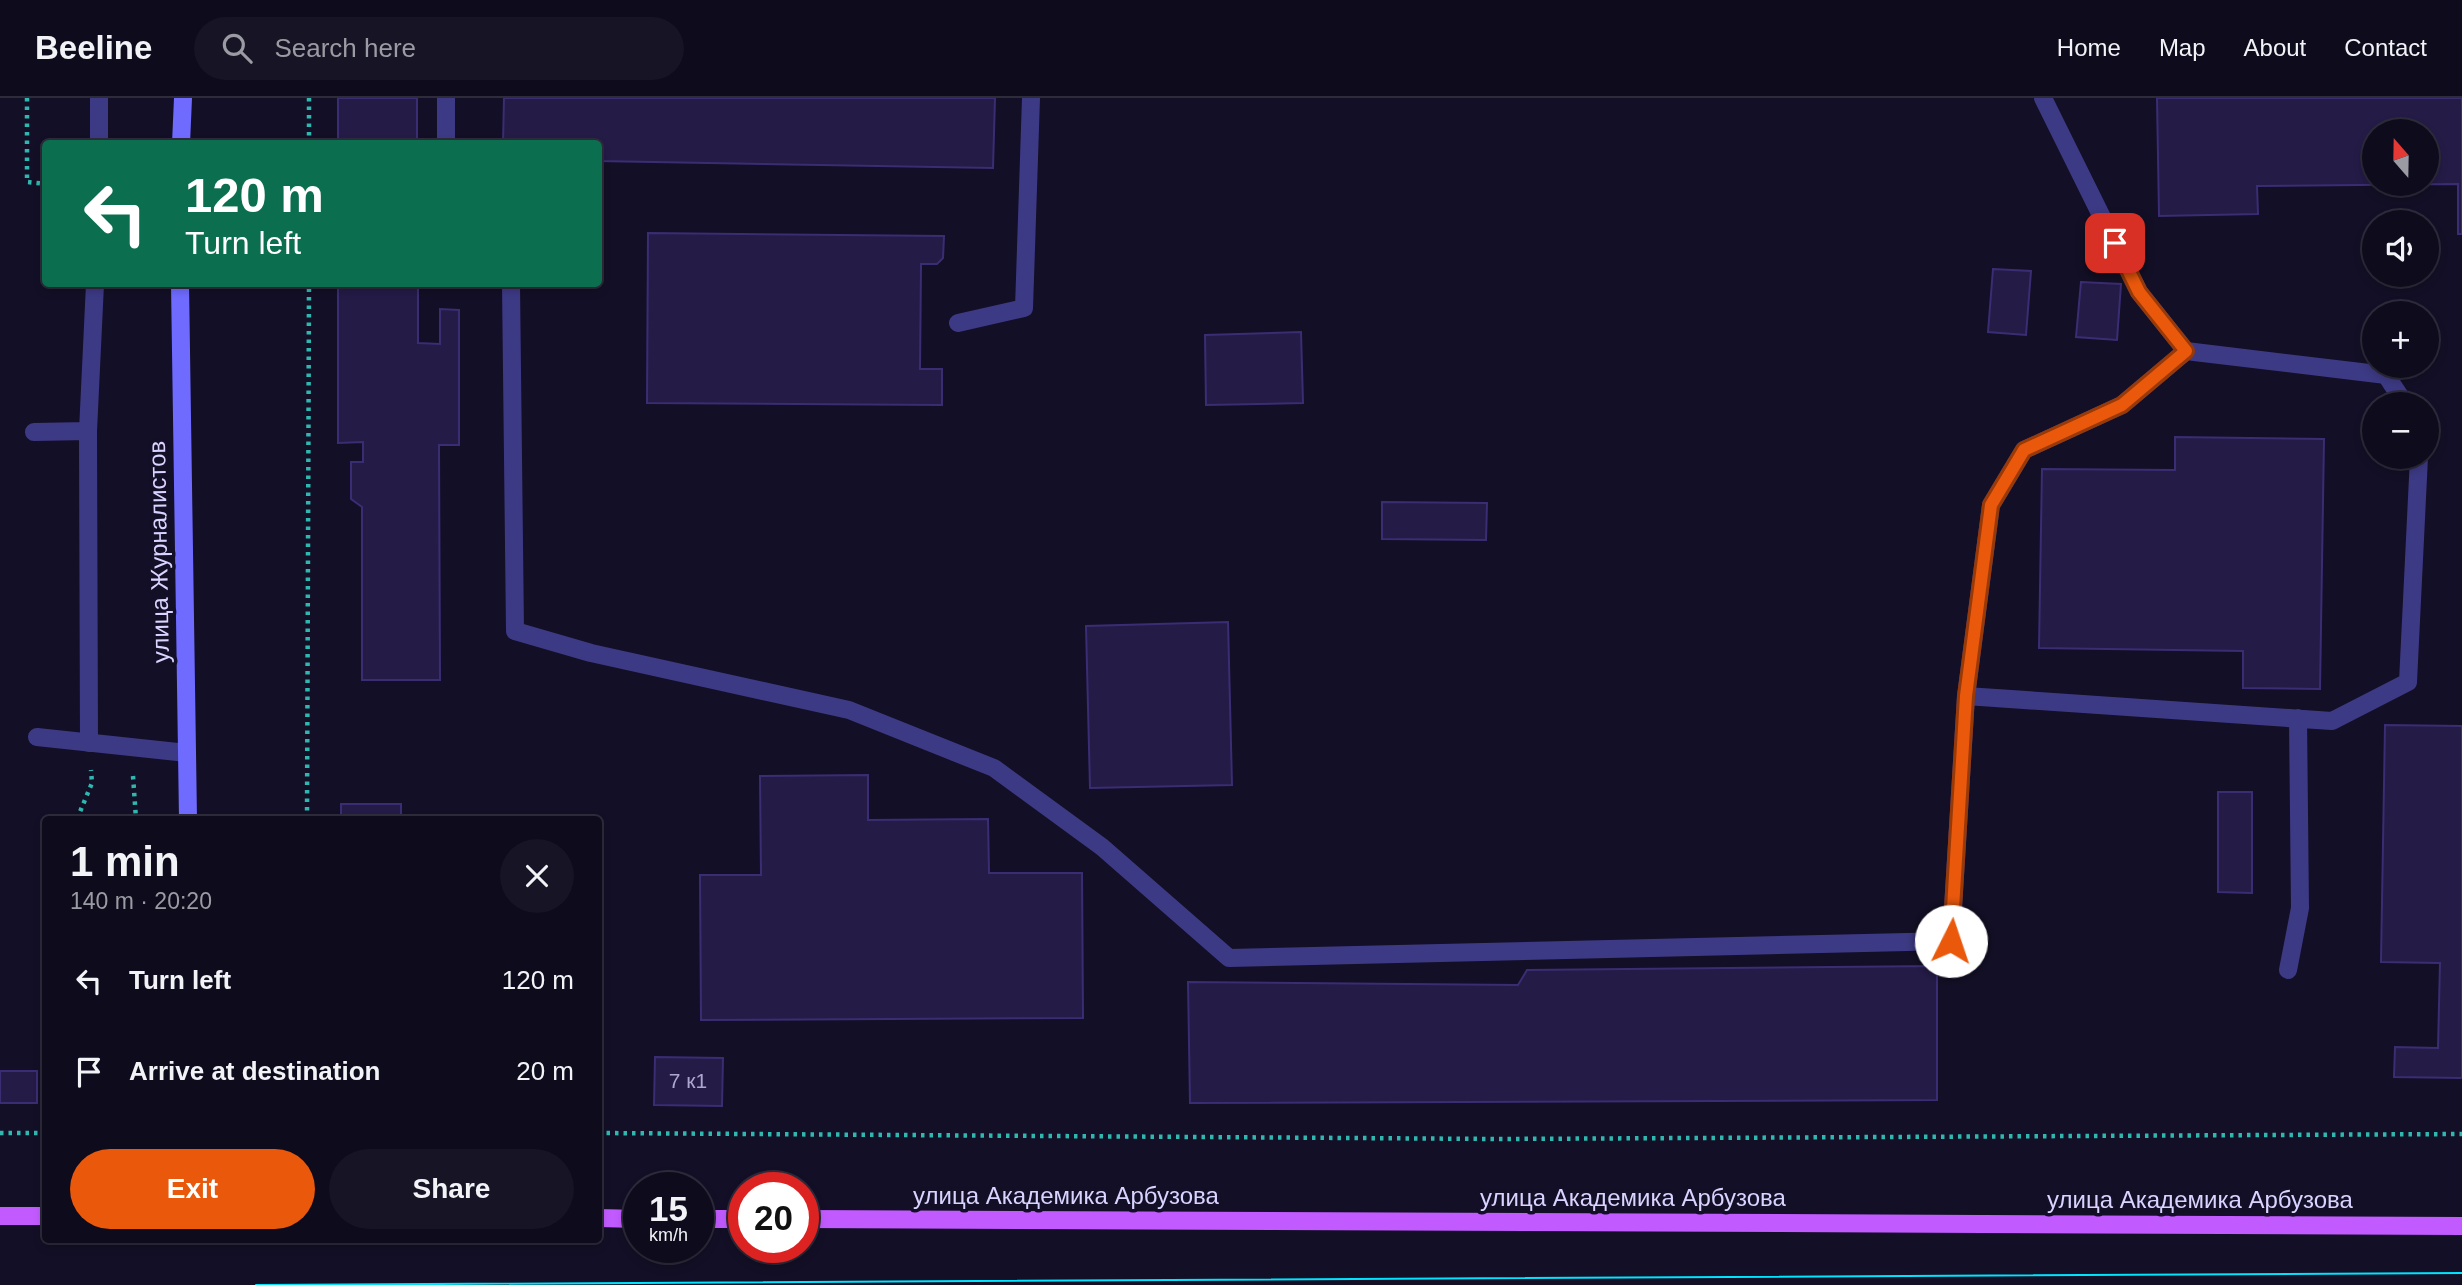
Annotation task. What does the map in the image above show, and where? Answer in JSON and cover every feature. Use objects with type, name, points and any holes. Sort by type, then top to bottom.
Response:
[{"type":"main road","points":[[0,1216],[42,1216]]},
{"type":"main road","points":[[602,1218],[623,1219]]},
{"type":"main road","name":"улица Академика Арбузова","points":[[819,1219],[2462,1226]]},
{"type":"street","points":[[181,140],[183,98]]},
{"type":"street","name":"улица Журналистов","points":[[180,287],[188,816]]},
{"type":"lane","points":[[99,98],[99,140]]},
{"type":"lane","points":[[446,98],[446,140]]},
{"type":"lane","points":[[958,323],[1024,308],[1031,98]]},
{"type":"lane","points":[[2043,98],[2139,292],[2186,351],[2386,375],[2397,392]]},
{"type":"lane","points":[[89,743],[88,431],[95,287]]},
{"type":"lane","points":[[511,287],[515,631],[591,653],[849,710],[994,768],[1101,847],[1229,958],[1951,941],[1966,696],[1991,505],[2024,450],[2122,405],[2186,351]]},
{"type":"lane","points":[[34,432],[88,431]]},
{"type":"lane","points":[[1966,696],[2332,720],[2408,682],[2418,469]]},
{"type":"lane","points":[[2288,970],[2300,908],[2298,718]]},
{"type":"lane","points":[[37,737],[187,753]]},
{"type":"path","points":[[27,98],[27,183],[42,184]]},
{"type":"path","points":[[309,98],[309,140]]},
{"type":"path","points":[[307,816],[309,287]]},
{"type":"path","points":[[131,747],[136,816]]},
{"type":"path","points":[[0,1133],[42,1133]]},
{"type":"path","points":[[602,1133],[1499,1139],[2462,1134]]},
{"type":"building","points":[[338,98],[417,98],[417,140],[338,140]]},
{"type":"building","points":[[504,98],[995,98],[993,168],[602,161],[602,140],[503,140]]},
{"type":"building","points":[[2157,98],[2462,98],[2462,234],[2458,234],[2458,184],[2440,184],[2440,119],[2362,119],[2362,185],[2257,186],[2258,214],[2159,216]]},
{"type":"building","points":[[648,233],[944,236],[943,258],[937,264],[921,264],[920,369],[942,369],[942,405],[647,403]]},
{"type":"building","points":[[1993,269],[2031,271],[2026,335],[1988,332]]},
{"type":"building","points":[[2081,282],[2121,284],[2117,340],[2076,337]]},
{"type":"building","points":[[338,287],[418,287],[418,343],[440,344],[440,309],[459,310],[459,445],[439,445],[440,680],[362,680],[362,507],[351,499],[351,462],[363,462],[363,442],[338,443]]},
{"type":"building","points":[[1301,332],[1303,403],[1206,405],[1205,335]]},
{"type":"building","points":[[2175,437],[2324,439],[2320,689],[2243,688],[2243,651],[2039,648],[2042,469],[2175,470]]},
{"type":"building","points":[[1382,502],[1487,503],[1486,540],[1382,539]]},
{"type":"building","points":[[1228,622],[1232,785],[1090,788],[1086,626]]},
{"type":"building","points":[[2385,725],[2462,726],[2462,1078],[2394,1077],[2395,1047],[2438,1048],[2440,963],[2381,962]]},
{"type":"building","points":[[868,775],[868,820],[988,819],[989,873],[1082,873],[1083,1018],[701,1020],[700,875],[761,875],[760,776]]},
{"type":"building","points":[[2218,792],[2252,792],[2252,893],[2218,892]]},
{"type":"building","points":[[341,804],[401,804],[401,816],[341,816]]},
{"type":"building","points":[[1937,966],[1937,1100],[1190,1103],[1188,982],[1518,985],[1527,970]]},
{"type":"building","points":[[655,1057],[723,1058],[722,1106],[654,1105]]},
{"type":"building","points":[[0,1071],[37,1071],[37,1103],[0,1103]]},
{"type":"tram line","points":[[256,1285],[2462,1273]]},
{"type":"route","points":[[1951,941],[1966,696],[1991,505],[2024,450],[2122,405],[2186,351],[2139,292],[2115,243]]}]
